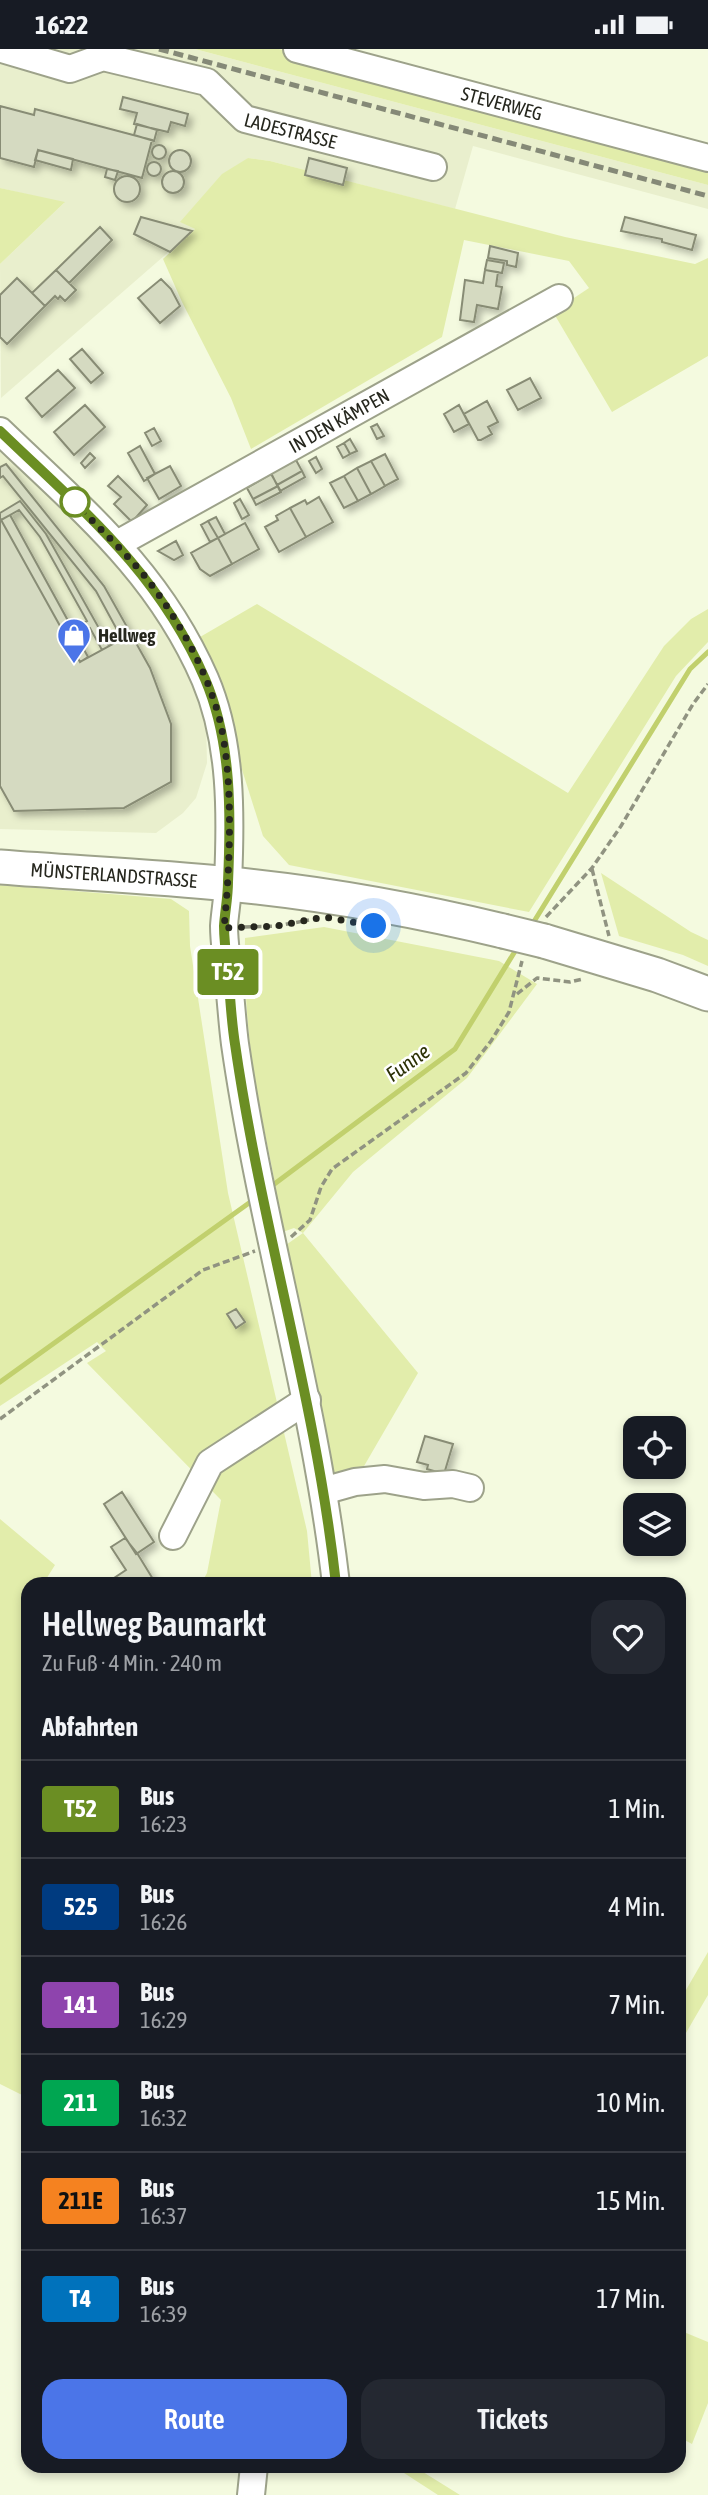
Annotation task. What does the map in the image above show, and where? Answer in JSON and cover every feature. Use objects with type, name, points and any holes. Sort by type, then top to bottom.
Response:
[{"type":"main road","name":"MÜNSTERLANDSTRASSE","points":[[0,867],[228,883],[359,900],[430,913],[538,939],[602,969],[708,994]]},
{"type":"street","name":"LADESTRASSE","points":[[2,49],[69,69],[103,57],[206,82],[245,119],[433,167]]},
{"type":"street","name":"STEVERWEG","points":[[297,49],[708,158]]},
{"type":"street","name":"IN DEN KÄMPEN","points":[[117,544],[559,298]]},
{"type":"street","points":[[0,431],[117,544],[151,584],[174,618],[206,682],[220,721],[228,808],[228,883],[224,928],[235,1042],[257,1173],[307,1400],[335,1577]]},
{"type":"street","points":[[173,1536],[210,1463],[307,1400]]},
{"type":"street","points":[[323,1491],[355,1482],[385,1479],[424,1486],[453,1484],[470,1488]]},
{"type":"street","points":[[251,2495],[253,2473]]},
{"type":"path","points":[[592,868],[604,912],[602,969],[580,981],[537,978],[515,995],[522,963],[538,939],[548,913],[592,868],[621,826],[693,704],[708,684]]},
{"type":"path","points":[[224,928],[277,926],[313,919]]},
{"type":"shaded area","points":[[0,49],[195,49],[708,185],[708,209],[473,146],[455,209],[270,161],[248,158],[181,222],[195,229],[1,398],[0,264],[64,203],[0,188]]},
{"type":"shaded area","points":[[0,429],[120,548],[188,665],[206,722],[207,763],[196,798],[183,813],[156,833],[0,829]]},
{"type":"green space","points":[[195,49],[279,49],[708,164],[708,185]]},
{"type":"green space","points":[[248,158],[270,161],[565,237],[695,264],[708,258],[708,356],[612,412],[553,312],[589,288],[569,261],[464,240],[442,337],[251,449],[231,398],[163,259],[195,229],[180,222],[222,174]]},
{"type":"green space","points":[[0,188],[65,202],[0,264]]},
{"type":"green space","points":[[257,604],[568,793],[664,646],[691,619],[708,609],[708,642],[676,676],[529,912],[289,865],[263,836],[200,637]]},
{"type":"green space","points":[[601,873],[691,932],[708,940],[708,966],[683,955],[619,936]]},
{"type":"green space","points":[[0,885],[171,899],[189,911],[190,946],[228,1193],[307,1531],[311,1577],[205,1577],[221,1500],[87,1363],[106,1351],[97,1342],[0,1406]]},
{"type":"green space","points":[[324,927],[499,961],[537,984],[467,1078],[353,1172],[303,1233],[294,1228],[280,1233],[274,1181],[251,1055],[245,938]]},
{"type":"green space","points":[[303,1233],[418,1373],[360,1473],[329,1481],[283,1247]]},
{"type":"green space","points":[[0,1519],[55,1565],[47,1577],[21,1577],[21,2094],[0,2084]]},
{"type":"green space","points":[[708,1952],[708,1995],[686,2033],[686,1990]]},
{"type":"green space","points":[[686,2333],[708,2342],[708,2403],[692,2444],[686,2441]]},
{"type":"green space","points":[[404,2473],[425,2473],[460,2495],[438,2495]]},
{"type":"building","points":[[123,97],[188,114],[185,126],[171,122],[168,132],[134,124],[137,113],[120,109]]},
{"type":"building","points":[[0,106],[34,115],[35,109],[152,140],[142,178],[38,150],[34,167],[0,158]]},
{"type":"building","points":[[137,124],[157,130],[154,141],[134,135]]},
{"type":"building","points":[[159,145],[164,147],[164,157],[159,159],[154,157],[152,152],[154,147]]},
{"type":"building","points":[[38,150],[73,159],[71,170],[35,160]]},
{"type":"building","points":[[180,150],[190,157],[191,161],[184,171],[180,172],[170,165],[169,161],[176,151]]},
{"type":"building","points":[[309,158],[347,168],[343,185],[305,175]]},
{"type":"building","points":[[154,162],[159,164],[159,174],[154,176],[149,174],[147,169],[149,164]]},
{"type":"building","points":[[107,169],[118,171],[115,180],[105,177]]},
{"type":"building","points":[[173,171],[183,178],[184,182],[177,192],[173,193],[163,186],[162,182],[169,172]]},
{"type":"building","points":[[127,176],[136,180],[140,189],[136,198],[127,202],[118,198],[114,189],[118,180]]},
{"type":"building","points":[[141,217],[192,231],[170,252],[134,234]]},
{"type":"building","points":[[625,217],[696,235],[692,250],[662,242],[662,239],[621,231]]},
{"type":"building","points":[[100,227],[112,240],[69,283],[56,270]]},
{"type":"building","points":[[490,246],[518,253],[516,267],[507,265],[507,261],[488,258]]},
{"type":"building","points":[[487,260],[504,263],[502,273],[485,270]]},
{"type":"building","points":[[56,270],[76,290],[65,301],[60,296],[58,299],[55,296],[45,306],[32,293]]},
{"type":"building","points":[[485,270],[498,272],[496,286],[502,287],[498,309],[477,305],[474,322],[460,320],[465,280],[483,283]]},
{"type":"building","points":[[17,278],[45,306],[7,344],[0,337],[0,295]]},
{"type":"building","points":[[161,279],[171,289],[180,306],[160,323],[138,298]]},
{"type":"building","points":[[82,349],[103,373],[91,383],[70,359]]},
{"type":"building","points":[[58,370],[75,388],[42,417],[26,398]]},
{"type":"building","points":[[530,378],[541,398],[518,410],[507,390]]},
{"type":"building","points":[[487,401],[498,422],[488,427],[492,434],[478,440],[464,414]]},
{"type":"building","points":[[85,405],[105,427],[74,455],[54,432]]},
{"type":"building","points":[[459,405],[469,424],[454,432],[444,414]]},
{"type":"building","points":[[377,424],[384,436],[377,439],[371,427]]},
{"type":"building","points":[[154,428],[161,441],[152,446],[145,433]]},
{"type":"building","points":[[350,439],[357,451],[350,454],[344,443]]},
{"type":"building","points":[[344,443],[350,454],[343,458],[337,447]]},
{"type":"building","points":[[140,446],[155,474],[144,481],[128,453]]},
{"type":"building","points":[[90,453],[95,458],[85,468],[81,463]]},
{"type":"building","points":[[385,454],[398,479],[385,486],[371,461]]},
{"type":"building","points":[[316,457],[322,469],[316,473],[309,461]]},
{"type":"building","points":[[296,460],[302,471],[277,485],[271,473]]},
{"type":"building","points":[[371,461],[385,486],[371,494],[357,468]]},
{"type":"building","points":[[6,464],[104,586],[131,634],[122,639],[96,591],[3,476],[0,478],[0,467]]},
{"type":"building","points":[[170,466],[181,486],[159,499],[147,478]]},
{"type":"building","points":[[357,468],[371,494],[358,501],[344,476]]},
{"type":"building","points":[[302,471],[305,477],[280,491],[277,485]]},
{"type":"building","points":[[271,474],[278,486],[253,499],[247,488]]},
{"type":"building","points":[[118,476],[147,505],[132,522],[114,504],[121,497],[108,486]]},
{"type":"building","points":[[344,476],[358,501],[344,508],[330,483]]},
{"type":"building","points":[[278,486],[281,492],[256,505],[253,499]]},
{"type":"building","points":[[319,497],[333,522],[306,537],[290,508],[305,500],[307,504]]},
{"type":"building","points":[[240,499],[249,515],[242,519],[234,503]]},
{"type":"building","points":[[20,501],[46,534],[109,646],[102,650],[90,628],[68,640],[64,633],[87,621],[40,537],[19,510],[1,520],[0,518],[0,513]]},
{"type":"building","points":[[290,508],[306,537],[279,552],[265,527],[278,520],[276,516]]},
{"type":"building","points":[[10,515],[72,628],[64,633],[1,520]]},
{"type":"building","points":[[216,517],[225,534],[218,538],[208,521]]},
{"type":"building","name":"Hellweg","points":[[0,518],[80,662],[131,634],[150,668],[171,724],[171,782],[124,808],[14,811],[0,786]]},
{"type":"building","points":[[208,521],[218,538],[210,542],[201,525]]},
{"type":"building","points":[[245,523],[259,549],[232,564],[218,538]]},
{"type":"building","points":[[218,538],[232,564],[210,576],[200,569],[191,553]]},
{"type":"building","points":[[176,541],[183,555],[174,560],[158,551]]},
{"type":"building","points":[[76,635],[88,657],[80,662],[68,640]]},
{"type":"building","points":[[236,1309],[245,1322],[236,1328],[227,1314]]},
{"type":"building","points":[[425,1436],[453,1444],[444,1474],[427,1469],[428,1465],[417,1462]]},
{"type":"building","points":[[122,1492],[154,1542],[136,1554],[104,1504]]},
{"type":"building","points":[[125,1538],[152,1577],[116,1577],[126,1570],[111,1547]]},
{"type":"waterway","name":"Funne","points":[[530,928],[690,669],[708,652]]},
{"type":"waterway","name":"Funne","points":[[269,1188],[455,1049],[517,948]]},
{"type":"waterway","name":"Funne","points":[[0,1382],[256,1198]]},
{"type":"railway","points":[[159,49],[708,196]]},
{"type":"bus line","name":"T52","points":[[0,431],[117,544],[151,584],[190,648],[220,721],[228,808],[228,883],[224,928],[235,1042],[257,1173],[307,1400],[335,1577]]},
{"type":"place","name":"Hellweg","points":[[74,665]]},
{"type":"route","points":[[75,502],[135,564],[174,618],[206,682],[220,721],[228,808],[228,883],[224,928],[277,926],[324,917],[374,926]]}]
